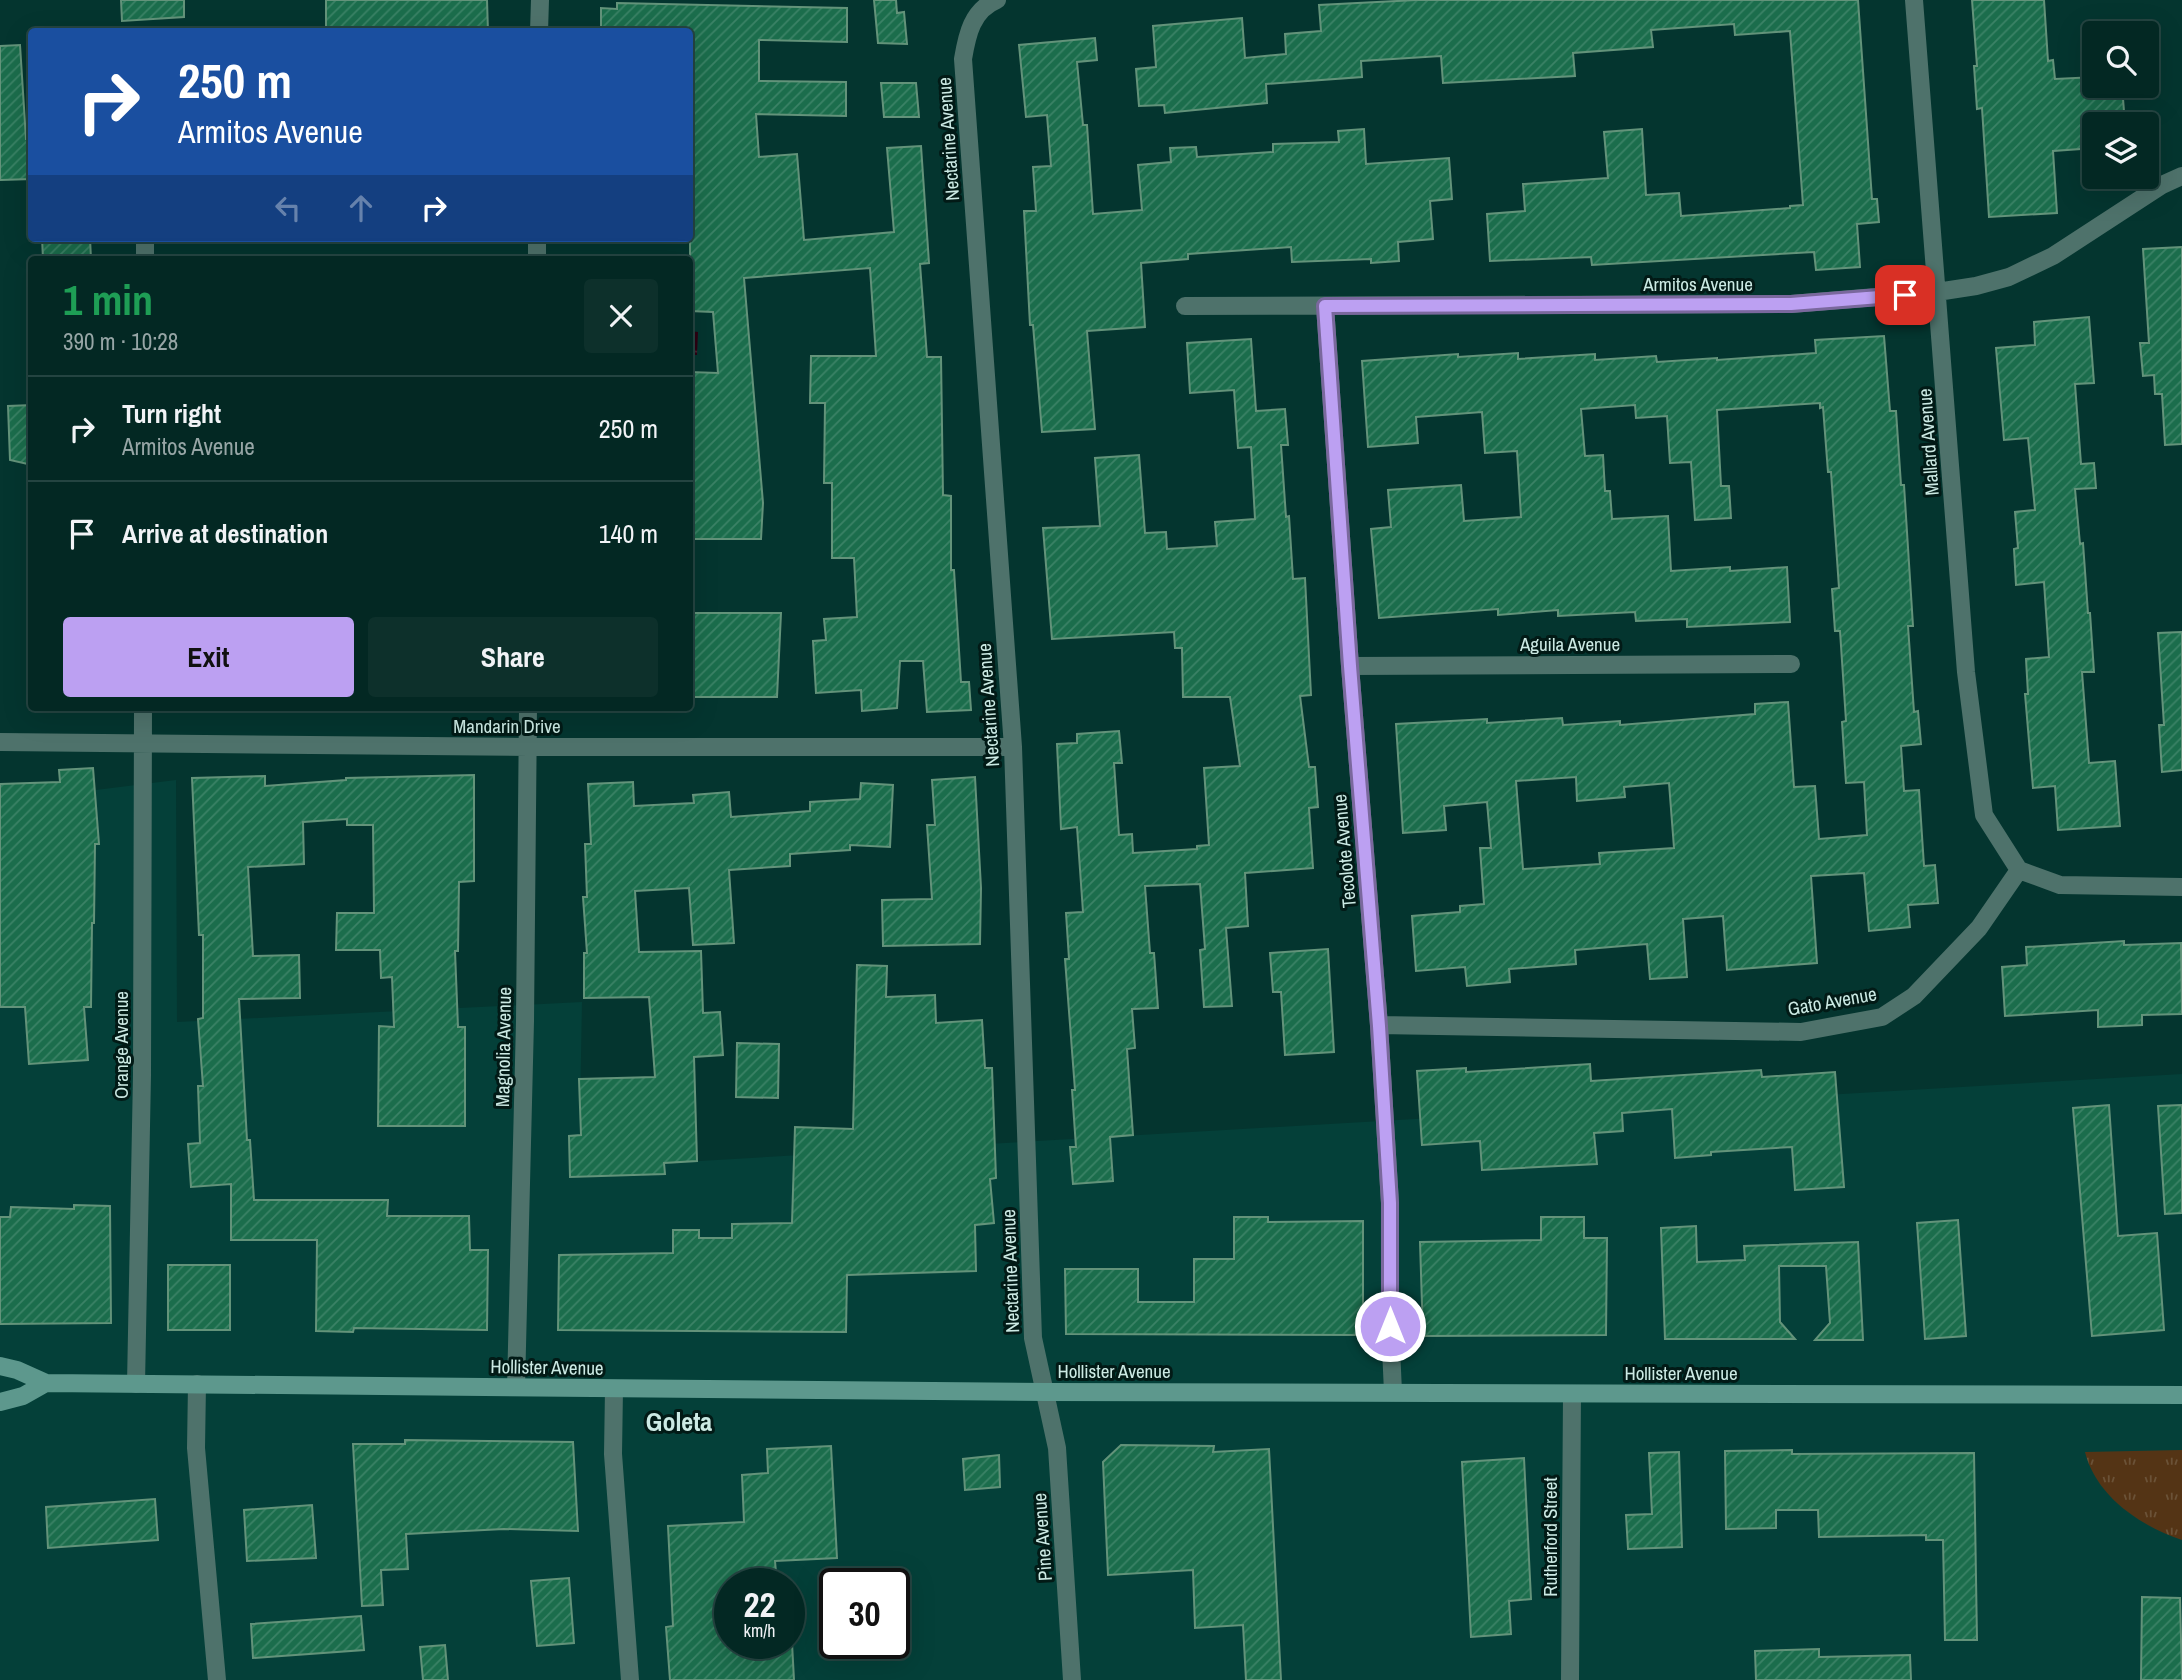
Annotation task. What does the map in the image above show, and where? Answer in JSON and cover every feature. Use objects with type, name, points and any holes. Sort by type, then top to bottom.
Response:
[{"type":"main road","name":"Hollister Avenue","points":[[0,1366],[17,1370],[46,1383],[1046,1392],[2182,1395]]},
{"type":"main road","name":"Hollister Avenue","points":[[0,1402],[23,1396],[46,1383]]},
{"type":"street","points":[[539,28],[540,0]]},
{"type":"street","name":"Nectarine Avenue","points":[[996,0],[975,16],[966,38],[963,59],[1013,747],[1033,1338],[1046,1392]]},
{"type":"street","name":"Mallard Avenue","points":[[1914,0],[1966,671],[1977,767],[1984,815],[2020,870]]},
{"type":"street","name":"Armitos Avenue","points":[[1185,306],[1791,304],[1937,292],[2009,277],[2053,256],[2162,185],[2182,176]]},
{"type":"street","name":"Tecolote Avenue","points":[[1325,306],[1379,1026],[1390,1203],[1393,1392]]},
{"type":"street","name":"Aguila Avenue","points":[[1350,666],[1791,664]]},
{"type":"street","name":"Orange Avenue","points":[[136,1384],[142,1074],[143,711]]},
{"type":"street","name":"Magnolia Avenue","points":[[516,1387],[525,1021],[528,711]]},
{"type":"street","name":"Mandarin Drive","points":[[0,742],[528,747],[1013,747]]},
{"type":"street","points":[[2020,870],[2060,885],[2182,887]]},
{"type":"street","name":"Gato Avenue","points":[[1379,1026],[1801,1031],[1882,1017],[1914,996],[1979,928],[2020,870]]},
{"type":"street","points":[[197,1384],[196,1448],[217,1680]]},
{"type":"street","points":[[614,1389],[613,1454],[630,1680]]},
{"type":"street","name":"Pine Avenue","points":[[1046,1392],[1057,1448],[1072,1680]]},
{"type":"street","name":"Rutherford Street","points":[[1570,1680],[1572,1394]]},
{"type":"shaded area","points":[[176,780],[177,1022],[582,1002],[579,1168],[2182,1074],[2182,1680],[0,1680],[0,802]]},
{"type":"green space","points":[[2182,1450],[2182,1540],[2151,1527],[2122,1507],[2099,1482],[2085,1452]]},
{"type":"water","points":[[693,331],[698,332],[697,355],[693,355]]},
{"type":"building","points":[[121,0],[184,0],[184,17],[122,21]]},
{"type":"building","points":[[326,0],[487,0],[488,28],[326,28]]},
{"type":"building","points":[[874,0],[896,0],[897,13],[904,12],[907,44],[878,43]]},
{"type":"building","points":[[1416,0],[1858,0],[1872,199],[1877,199],[1879,222],[1857,224],[1860,267],[1816,270],[1814,252],[1592,265],[1591,257],[1490,261],[1487,214],[1525,211],[1523,184],[1608,178],[1604,132],[1642,129],[1646,195],[1679,193],[1681,216],[1803,205],[1790,31],[1735,35],[1734,24],[1651,30],[1653,47],[1573,53],[1575,76],[1443,83],[1441,56],[1361,61],[1362,77],[1266,84],[1267,103],[1165,113],[1164,105],[1139,106],[1136,69],[1156,67],[1153,26],[1242,18],[1245,58],[1286,54],[1285,34],[1321,31],[1319,5]]},
{"type":"building","points":[[1972,0],[2044,0],[2048,61],[2053,60],[2055,79],[2082,78],[2082,98],[2123,98],[2124,112],[2082,112],[2082,149],[2053,151],[2057,213],[1989,217],[1982,108],[1977,109],[1974,66],[1977,66]]},
{"type":"building","points":[[617,3],[847,8],[847,42],[759,40],[759,81],[846,82],[846,116],[756,114],[759,157],[797,154],[804,240],[894,232],[887,148],[921,146],[929,263],[920,264],[927,357],[941,357],[943,495],[951,496],[951,570],[954,570],[961,682],[969,682],[971,710],[927,712],[923,661],[900,661],[897,708],[862,711],[861,690],[816,693],[813,641],[826,640],[824,619],[857,617],[854,558],[832,558],[832,483],[824,483],[825,403],[810,403],[811,356],[876,356],[870,268],[744,278],[763,503],[761,539],[693,539],[693,372],[718,373],[713,312],[693,311],[693,256],[690,256],[690,242],[693,242],[693,28],[601,28],[601,8],[617,9]]},
{"type":"building","points":[[1095,38],[1097,60],[1077,62],[1083,125],[1087,125],[1093,214],[1142,210],[1138,165],[1171,162],[1170,148],[1196,147],[1197,157],[1273,152],[1273,144],[1339,142],[1338,131],[1364,129],[1366,164],[1449,158],[1452,199],[1430,201],[1433,239],[1398,242],[1399,261],[1371,263],[1371,259],[1292,262],[1291,247],[1188,254],[1188,259],[1141,263],[1145,327],[1087,331],[1095,429],[1042,432],[1033,325],[1030,325],[1024,211],[1036,211],[1033,167],[1051,166],[1047,115],[1026,117],[1019,45]]},
{"type":"building","points":[[20,45],[28,139],[28,179],[0,180],[0,46]]},
{"type":"building","points":[[881,83],[916,83],[919,117],[884,117]]},
{"type":"building","points":[[42,242],[90,242],[91,256],[43,256]]},
{"type":"building","points":[[2182,247],[2182,444],[2165,445],[2162,394],[2155,394],[2154,375],[2143,376],[2140,343],[2149,343],[2143,249]]},
{"type":"building","points":[[2089,317],[2094,383],[2075,384],[2081,464],[2094,463],[2096,488],[2075,489],[2080,544],[2083,543],[2094,672],[2082,672],[2089,763],[2115,761],[2120,826],[2058,830],[2055,786],[2033,788],[2025,694],[2028,694],[2026,659],[2049,657],[2044,582],[2016,585],[2014,549],[2018,548],[2015,512],[2035,510],[2028,438],[2004,440],[1996,348],[2035,345],[2034,322]]},
{"type":"building","points":[[1884,336],[1890,411],[1896,411],[1901,485],[1904,485],[1913,626],[1908,626],[1914,712],[1918,711],[1921,744],[1901,746],[1904,791],[1919,790],[1924,866],[1935,865],[1938,903],[1908,905],[1910,927],[1869,931],[1864,873],[1811,876],[1817,963],[1727,970],[1723,916],[1683,919],[1687,977],[1650,979],[1647,944],[1575,950],[1576,964],[1509,969],[1510,982],[1467,986],[1465,967],[1416,971],[1412,916],[1460,912],[1460,906],[1484,904],[1480,848],[1491,848],[1487,802],[1444,806],[1446,830],[1403,833],[1396,724],[1487,719],[1487,723],[1562,718],[1563,725],[1620,721],[1620,725],[1755,714],[1755,704],[1788,702],[1794,787],[1815,786],[1819,839],[1867,835],[1864,782],[1846,783],[1842,722],[1846,721],[1840,631],[1835,631],[1832,589],[1839,588],[1831,472],[1828,472],[1823,407],[1820,408],[1820,403],[1717,410],[1721,486],[1729,486],[1731,518],[1695,520],[1691,462],[1670,463],[1667,416],[1636,418],[1635,405],[1581,409],[1585,456],[1603,455],[1605,491],[1610,491],[1612,519],[1668,516],[1671,571],[1787,567],[1790,622],[1687,627],[1687,619],[1636,621],[1635,612],[1558,616],[1558,610],[1498,615],[1498,609],[1379,618],[1371,529],[1391,527],[1388,490],[1461,485],[1464,521],[1521,517],[1517,451],[1485,453],[1482,412],[1416,417],[1418,443],[1368,447],[1362,361],[1518,353],[1518,359],[1595,354],[1595,360],[1656,356],[1657,362],[1717,360],[1816,353],[1815,340]],"holes":[[[1576,777],[1577,801],[1625,797],[1624,787],[1669,783],[1674,848],[1599,853],[1600,864],[1523,869],[1516,781]]]},
{"type":"building","points":[[1251,339],[1256,411],[1285,409],[1288,445],[1281,445],[1293,579],[1305,578],[1311,695],[1300,696],[1309,767],[1315,767],[1318,807],[1309,808],[1313,868],[1245,873],[1248,926],[1226,928],[1232,1006],[1204,1007],[1200,950],[1205,949],[1200,884],[1145,886],[1150,953],[1154,953],[1158,1008],[1132,1009],[1135,1048],[1127,1049],[1133,1135],[1110,1137],[1113,1181],[1073,1184],[1070,1147],[1076,1147],[1072,1090],[1075,1090],[1065,959],[1069,959],[1066,913],[1083,912],[1077,827],[1061,829],[1057,744],[1077,743],[1077,734],[1119,731],[1122,763],[1114,763],[1119,835],[1132,834],[1133,853],[1197,849],[1197,846],[1209,845],[1204,768],[1240,766],[1230,697],[1183,697],[1182,648],[1175,648],[1174,632],[1052,639],[1043,528],[1100,526],[1095,458],[1139,455],[1145,533],[1166,532],[1167,549],[1217,546],[1215,522],[1255,519],[1251,447],[1238,448],[1234,390],[1190,393],[1187,343]]},
{"type":"building","points":[[28,405],[28,464],[10,460],[8,406]]},
{"type":"building","points":[[693,613],[781,613],[777,697],[693,697]]},
{"type":"building","points":[[2182,632],[2182,770],[2162,772],[2159,725],[2164,725],[2158,633]]},
{"type":"building","points":[[93,768],[99,844],[95,844],[91,1007],[84,1007],[88,1060],[29,1064],[25,1007],[0,1007],[0,784],[60,782],[59,770]]},
{"type":"building","points":[[474,775],[474,881],[459,882],[458,951],[455,951],[458,1027],[465,1027],[465,1126],[378,1126],[379,1026],[394,1027],[392,977],[381,978],[380,950],[336,950],[337,913],[374,913],[373,825],[347,825],[347,819],[303,822],[304,864],[248,867],[253,956],[299,955],[300,998],[239,999],[247,1140],[250,1140],[254,1200],[388,1200],[387,1216],[469,1216],[470,1250],[488,1250],[487,1330],[354,1328],[353,1332],[316,1331],[317,1240],[231,1240],[231,1184],[191,1187],[188,1144],[200,1143],[198,1086],[203,1086],[198,1019],[203,1018],[203,935],[199,935],[192,778],[265,776],[265,786],[346,778]]},
{"type":"building","points":[[975,777],[981,888],[980,944],[883,946],[882,900],[932,899],[927,825],[935,825],[932,780]]},
{"type":"building","points":[[633,782],[634,806],[694,803],[693,795],[729,792],[731,817],[810,811],[810,802],[860,799],[861,783],[893,785],[890,847],[850,845],[850,850],[790,854],[790,866],[729,870],[734,943],[693,945],[689,888],[635,891],[639,952],[701,951],[703,1013],[720,1012],[723,1055],[694,1057],[697,1161],[664,1163],[665,1174],[570,1177],[569,1136],[581,1135],[579,1079],[655,1077],[649,997],[584,998],[584,953],[587,953],[583,897],[587,897],[585,844],[591,844],[588,784]]},
{"type":"building","points":[[2124,941],[2124,945],[2181,943],[2182,1014],[2142,1015],[2142,1025],[2098,1027],[2098,1010],[2005,1016],[2002,967],[2027,965],[2026,947]]},
{"type":"building","points":[[1328,949],[1334,1052],[1285,1055],[1281,992],[1273,992],[1270,953]]},
{"type":"building","points":[[857,965],[887,966],[886,997],[935,995],[936,1023],[982,1020],[985,1068],[992,1068],[996,1178],[990,1179],[994,1223],[975,1225],[976,1271],[847,1275],[846,1332],[558,1330],[559,1255],[673,1253],[673,1230],[699,1230],[699,1238],[732,1238],[732,1224],[792,1223],[795,1127],[853,1129]]},
{"type":"building","points":[[737,1043],[779,1044],[778,1098],[736,1097]]},
{"type":"building","points":[[1590,1064],[1591,1081],[1761,1070],[1762,1077],[1835,1072],[1844,1187],[1795,1190],[1792,1147],[1711,1152],[1711,1155],[1675,1158],[1672,1109],[1622,1113],[1623,1131],[1594,1133],[1597,1164],[1482,1170],[1480,1141],[1422,1145],[1417,1071],[1466,1068],[1466,1072]]},
{"type":"building","points":[[2109,1105],[2118,1236],[2157,1233],[2164,1330],[2092,1336],[2073,1108]]},
{"type":"building","points":[[2182,1105],[2182,1213],[2165,1214],[2158,1106]]},
{"type":"building","points":[[74,1205],[110,1206],[111,1323],[0,1324],[0,1217],[10,1217],[11,1207],[74,1209]]},
{"type":"building","points":[[1234,1217],[1268,1217],[1268,1222],[1363,1221],[1363,1335],[1066,1334],[1065,1269],[1138,1269],[1138,1302],[1194,1302],[1194,1259],[1234,1259]]},
{"type":"building","points":[[1541,1217],[1584,1217],[1584,1238],[1607,1238],[1606,1335],[1423,1336],[1420,1242],[1541,1240]]},
{"type":"building","points":[[1958,1220],[1966,1336],[1925,1339],[1917,1223]]},
{"type":"building","points":[[1696,1226],[1697,1262],[1745,1260],[1744,1246],[1858,1242],[1863,1340],[1815,1340],[1830,1323],[1826,1266],[1779,1266],[1780,1322],[1795,1339],[1665,1339],[1661,1228]]},
{"type":"building","points":[[168,1265],[230,1265],[230,1330],[168,1330]]},
{"type":"building","points":[[405,1440],[573,1442],[578,1531],[504,1529],[406,1534],[408,1569],[381,1570],[383,1605],[362,1606],[353,1444],[405,1444]]},
{"type":"building","points":[[1121,1445],[1214,1446],[1213,1452],[1269,1449],[1281,1680],[1246,1680],[1243,1625],[1195,1628],[1193,1570],[1108,1575],[1103,1462]]},
{"type":"building","points":[[831,1446],[837,1558],[775,1561],[776,1568],[714,1568],[714,1659],[793,1659],[794,1680],[670,1680],[666,1627],[673,1626],[668,1526],[744,1522],[742,1475],[768,1473],[767,1449]]},
{"type":"building","points":[[1792,1450],[1792,1454],[1974,1453],[1977,1640],[1945,1640],[1943,1540],[1926,1540],[1926,1535],[1819,1537],[1818,1510],[1776,1510],[1776,1528],[1726,1529],[1725,1451]]},
{"type":"building","points":[[1679,1452],[1682,1547],[1628,1549],[1626,1515],[1652,1514],[1649,1453]]},
{"type":"building","points":[[999,1455],[1000,1487],[965,1490],[963,1459]]},
{"type":"building","points":[[1524,1458],[1531,1599],[1509,1601],[1511,1634],[1471,1637],[1462,1462]]},
{"type":"building","points":[[155,1499],[158,1540],[48,1548],[46,1507]]},
{"type":"building","points":[[312,1505],[316,1558],[247,1561],[244,1510]]},
{"type":"building","points":[[569,1578],[574,1643],[537,1646],[531,1581]]},
{"type":"building","points":[[2142,1597],[2180,1598],[2182,1680],[2141,1680]]},
{"type":"building","points":[[361,1616],[364,1650],[253,1658],[251,1624]]},
{"type":"building","points":[[445,1645],[448,1680],[423,1680],[420,1647]]},
{"type":"building","points":[[1819,1649],[1819,1657],[1910,1655],[1911,1680],[1756,1680],[1755,1651]]},
{"type":"district","name":"Goleta","points":[[679,1422]]},
{"type":"route","points":[[1390,1326],[1390,1203],[1379,1026],[1325,306],[1791,304],[1905,295]]}]
